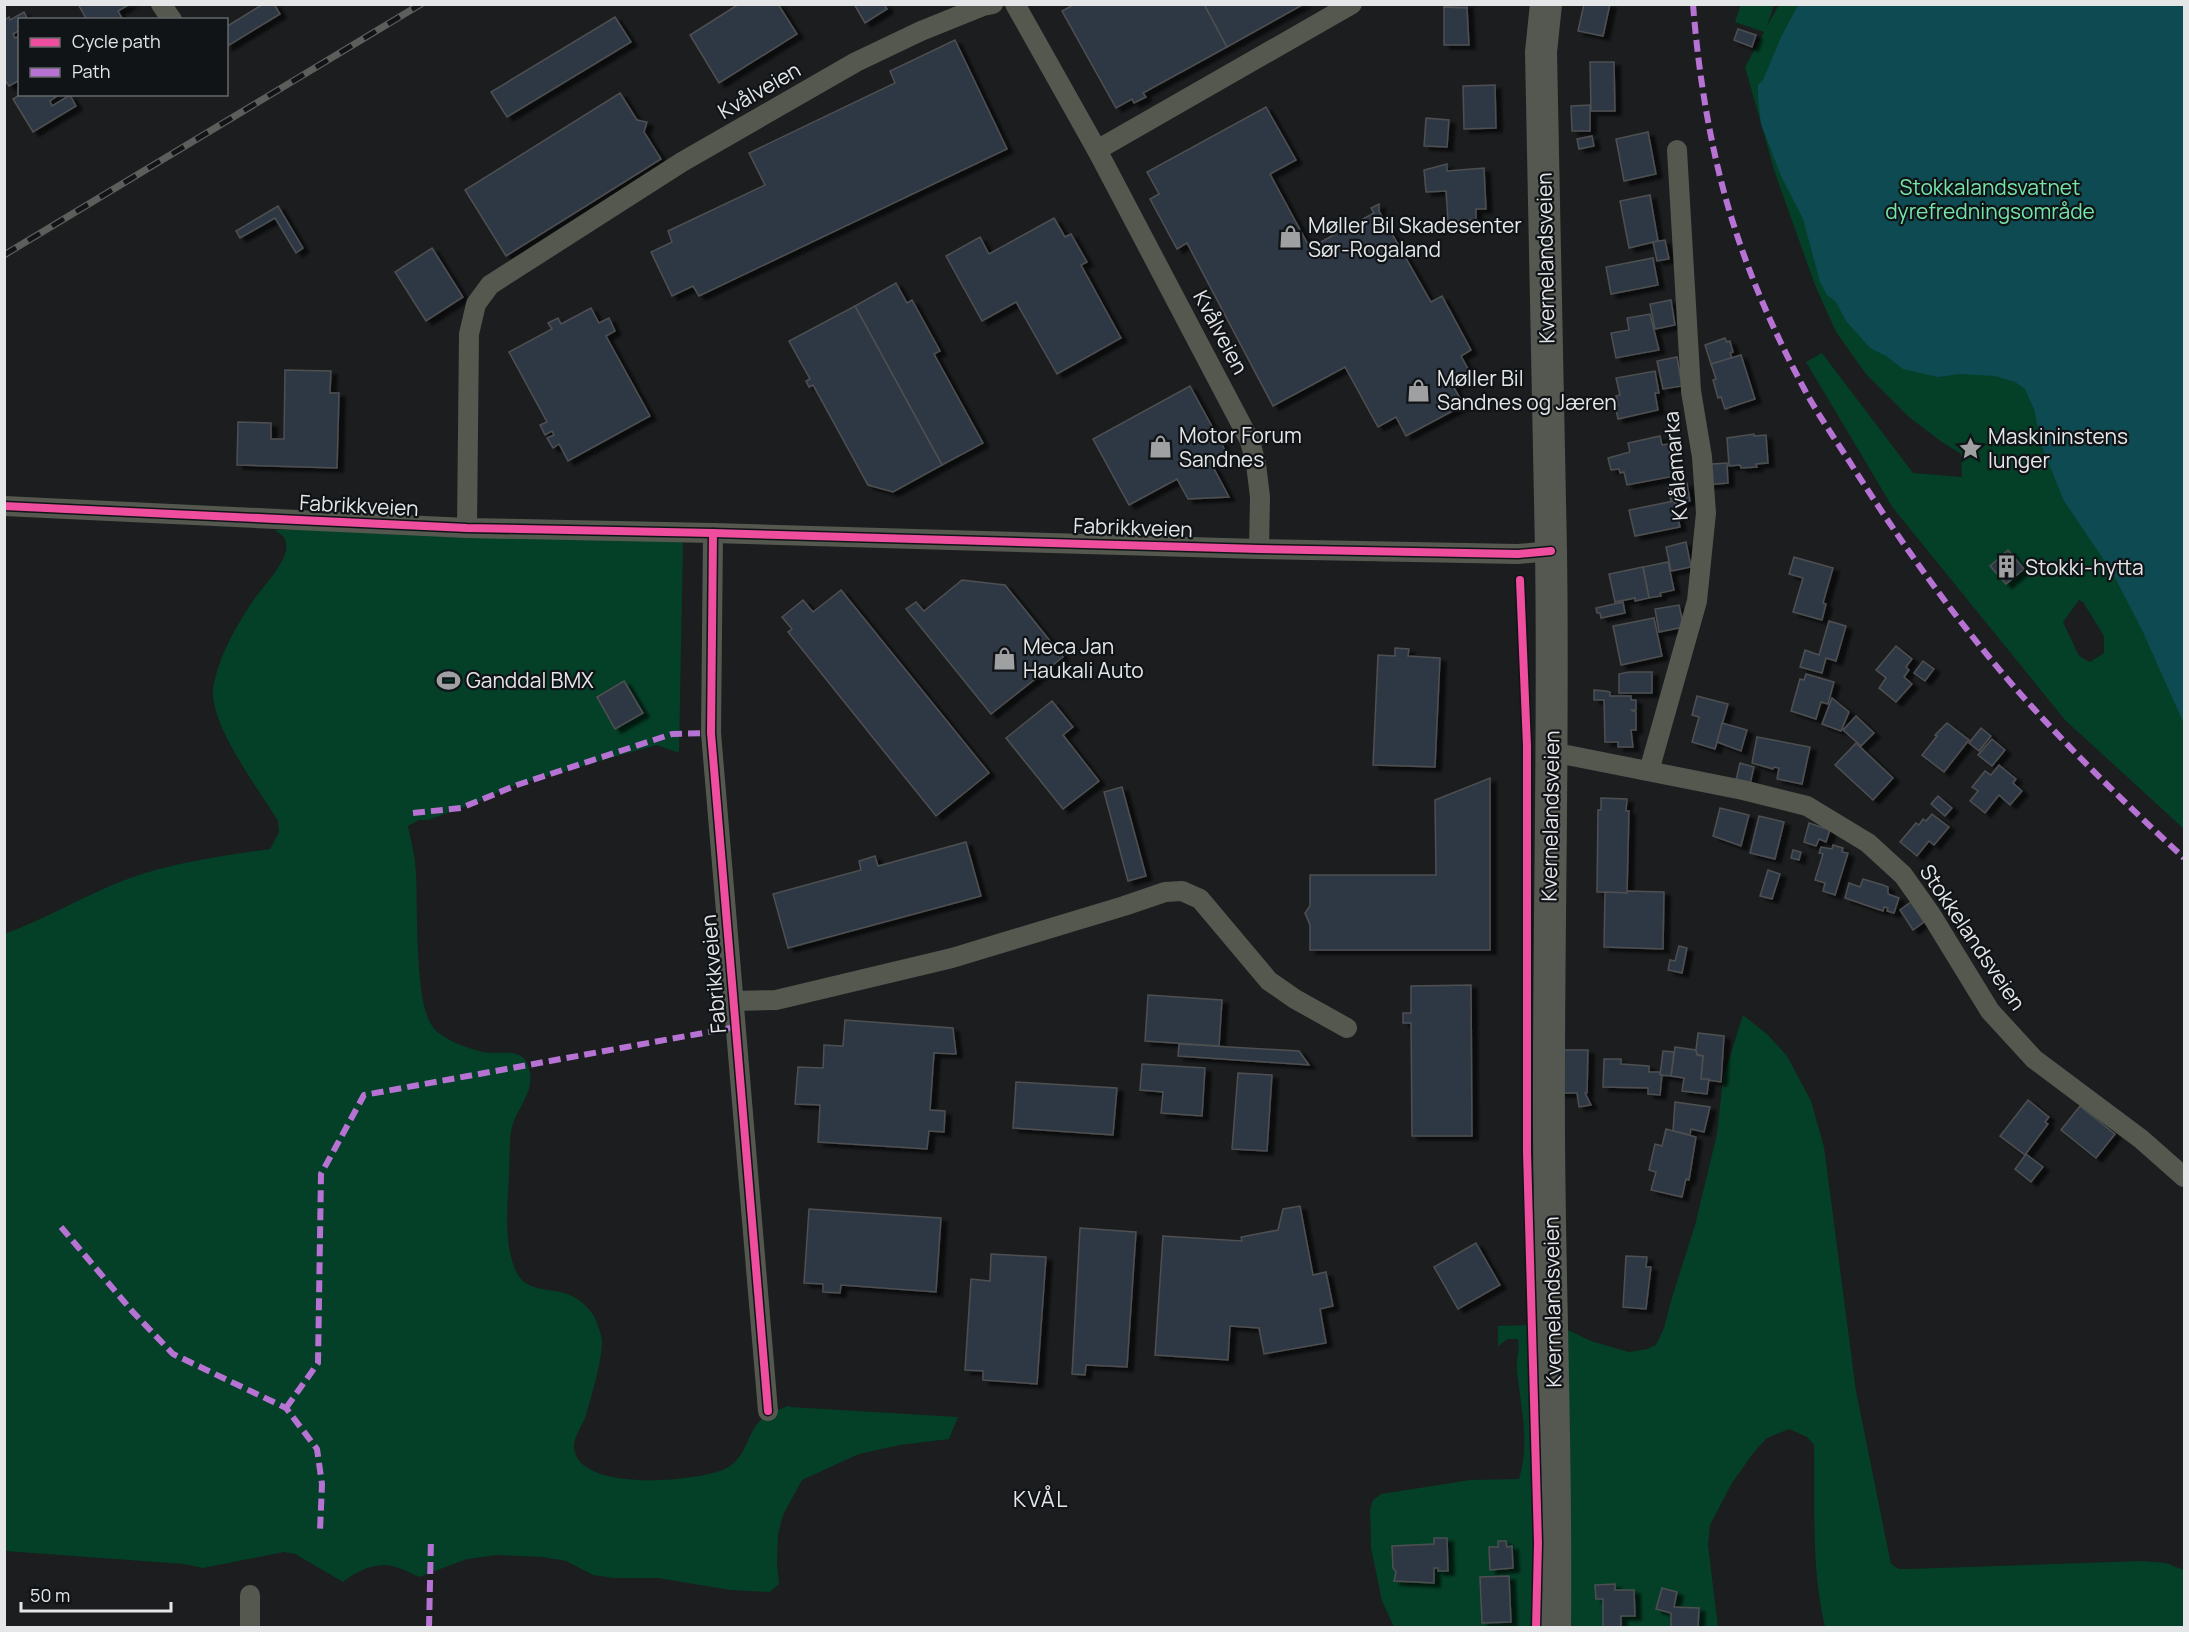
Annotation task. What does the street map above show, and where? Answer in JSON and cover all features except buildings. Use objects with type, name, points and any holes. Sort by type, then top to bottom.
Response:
[{"type":"main road","name":"Kvernelandsveien","points":[[1546,4],[1541,52],[1551,551],[1552,752],[1548,965],[1556,1548],[1555,1628]]},
{"type":"street","name":"Kvålveien","points":[[467,528],[469,334],[476,304],[490,285],[682,162],[856,62],[921,31],[993,4]]},
{"type":"street","name":"Kvålveien","points":[[1015,4],[1097,150],[1250,441],[1256,464],[1260,498],[1259,549]]},
{"type":"street","points":[[1097,150],[1352,4]]},
{"type":"street","name":"Kvålamarka","points":[[1649,771],[1697,601],[1706,513],[1702,457],[1691,392],[1677,150]]},
{"type":"street","name":"Fabrikkveien","points":[[4,506],[467,528],[713,532],[1259,549],[1518,554],[1551,551]]},
{"type":"street","name":"Fabrikkveien","points":[[713,532],[711,733],[768,1411]]},
{"type":"street","name":"Stokkelandsveien","points":[[1552,752],[1807,806],[1868,843],[1903,874],[1930,913],[1990,1011],[2034,1059],[2140,1139],[2184,1177]]},
{"type":"street","name":"Fabrikkveien","points":[[734,1001],[776,1000],[952,958],[1165,892],[1182,891],[1200,899],[1269,981],[1295,999],[1347,1028]]},
{"type":"street","points":[[250,1595],[250,1628]]},
{"type":"green space","name":"Stokkalandsvatnet dyrefredningsområde","points":[[1741,4],[1774,5],[1767,26],[1779,5],[2184,5],[2184,829],[2065,720],[1893,508],[1806,362],[1822,353],[1913,473],[1962,477],[1961,454],[1909,417],[1866,374],[1836,332],[1815,285],[1775,173],[1745,67],[1764,32],[1735,22]],"holes":[[[2008,551],[2024,569],[2006,584],[1990,566]],[[2079,600],[2083,602],[2104,636],[2104,653],[2090,662],[2079,656],[2063,622]]]},
{"type":"green space","points":[[378,529],[683,542],[679,753],[657,745],[513,786],[478,802],[428,820],[419,820],[408,826],[416,871],[420,976],[427,1015],[437,1032],[456,1043],[483,1052],[521,1056],[528,1065],[530,1083],[528,1092],[513,1123],[510,1137],[507,1209],[509,1246],[515,1269],[524,1282],[537,1288],[567,1294],[579,1300],[594,1316],[600,1331],[602,1349],[596,1378],[586,1415],[574,1444],[581,1462],[596,1472],[617,1478],[667,1480],[713,1473],[734,1463],[762,1419],[790,1405],[790,1407],[958,1417],[949,1439],[900,1445],[859,1454],[802,1480],[783,1515],[778,1534],[779,1584],[770,1592],[730,1590],[658,1578],[613,1578],[593,1575],[566,1561],[543,1557],[497,1555],[467,1559],[419,1577],[395,1567],[379,1565],[360,1571],[343,1582],[295,1554],[284,1552],[203,1568],[184,1564],[5,1551],[4,934],[114,884],[147,872],[199,860],[270,849],[279,832],[278,821],[230,744],[216,712],[213,693],[219,665],[238,624],[284,557],[285,541],[282,535],[274,530]]},
{"type":"green space","points":[[1743,1015],[1768,1035],[1787,1056],[1811,1101],[1824,1147],[1856,1391],[1891,1564],[1899,1569],[1908,1569],[2143,1561],[2166,1563],[2184,1570],[2184,1627],[1825,1627],[1816,1560],[1814,1445],[1807,1437],[1789,1429],[1767,1438],[1754,1452],[1732,1483],[1710,1525],[1708,1545],[1718,1627],[1394,1627],[1382,1601],[1371,1548],[1370,1509],[1373,1500],[1381,1494],[1470,1480],[1519,1479],[1524,1439],[1517,1371],[1518,1339],[1508,1339],[1498,1346],[1498,1326],[1555,1324],[1591,1341],[1629,1352],[1656,1345],[1664,1328],[1695,1225],[1717,1134],[1723,1078]]},
{"type":"water","name":"Stokkalandsvatnet dyrefredningsområde","points":[[1798,5],[2184,5],[2184,724],[2142,630],[2112,572],[2064,501],[2042,447],[2034,409],[2025,389],[2015,382],[1995,376],[1960,374],[1938,377],[1903,369],[1886,356],[1870,348],[1846,321],[1836,302],[1827,295],[1820,282],[1803,219],[1781,176],[1761,124],[1758,99],[1758,85],[1763,80],[1781,37]]},
{"type":"railway","points":[[4,255],[421,4]]},
{"type":"marked path","points":[[1693,4],[1708,123],[1729,210],[1761,299],[1808,396],[1909,551],[1993,662],[2077,755],[2184,858]]},
{"type":"marked path","points":[[413,813],[461,808],[517,785],[672,734],[711,733]]},
{"type":"marked path","points":[[286,1408],[318,1363],[321,1174],[364,1095],[736,1027]]},
{"type":"marked path","points":[[61,1227],[132,1311],[173,1354],[286,1408],[317,1449],[322,1484],[320,1531]]},
{"type":"marked path","points":[[429,1628],[431,1538]]},
{"type":"cycle path","points":[[4,506],[467,528],[1259,549],[1518,554],[1551,551]]},
{"type":"cycle path","points":[[713,533],[711,733],[768,1411]]},
{"type":"cycle path","points":[[1520,580],[1527,746],[1527,1152],[1538,1543],[1536,1628]]},
{"type":"place","name":"Møller Bil Skadesenter Sør-Rogaland","points":[[1290,237]]},
{"type":"place","name":"Møller Bil Sandnes og Jæren","points":[[1419,390]]},
{"type":"place","name":"Motor Forum Sandnes","points":[[1161,447]]},
{"type":"place","name":"Maskininstens lunger","points":[[1970,448]]},
{"type":"place","name":"Stokki-hytta","points":[[2007,567]]},
{"type":"place","name":"Meca Jan Haukali Auto","points":[[1005,658]]},
{"type":"place","name":"Ganddal BMX","points":[[448,680]]},
{"type":"district","name":"KVÅL","points":[[1041,1499]]}]
